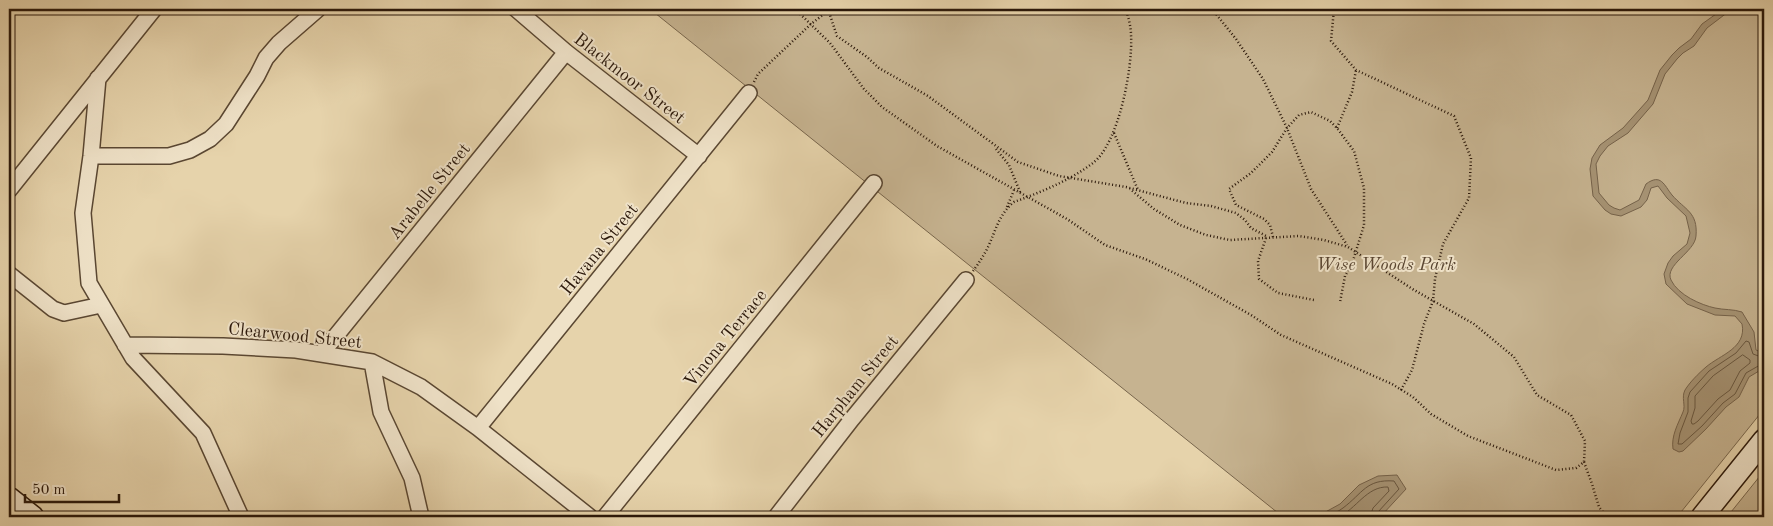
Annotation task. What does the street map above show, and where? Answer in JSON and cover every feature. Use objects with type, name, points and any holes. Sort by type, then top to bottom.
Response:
[{"type":"street","points":[[9,190],[154,9]]},
{"type":"street","points":[[91,156],[169,156],[190,150],[210,139],[226,124],[257,76],[266,58],[279,43],[318,9]]},
{"type":"street","name":"Blackmoor Street","points":[[516,9],[566,52],[699,156]]},
{"type":"street","name":"Arabelle Street","points":[[322,353],[566,52]]},
{"type":"street","points":[[98,78],[91,156],[83,213],[89,282],[133,358],[203,434],[241,517]]},
{"type":"street","name":"Havana Street","points":[[478,428],[749,93]]},
{"type":"street","name":"Vinona Terrace","points":[[605,517],[874,183]]},
{"type":"street","points":[[9,274],[53,309],[64,313],[101,305]]},
{"type":"street","name":"Harpham Street","points":[[776,517],[852,419],[966,280]]},
{"type":"street","name":"Clearwood Street","points":[[125,345],[223,346],[322,353],[372,362],[421,387],[478,428],[590,517]]},
{"type":"street","points":[[372,362],[381,412],[412,478],[421,517]]},
{"type":"street","points":[[1702,517],[1764,440]]},
{"type":"street","points":[[9,498],[33,517]]},
{"type":"path","points":[[795,9],[830,43],[864,89],[882,107],[937,146],[1067,219],[1105,245],[1145,259],[1187,279],[1251,315],[1281,335],[1401,390],[1413,397],[1431,414],[1468,436],[1556,470],[1576,468],[1584,462]]},
{"type":"path","points":[[1007,208],[1014,202],[1071,178],[1094,163],[1111,140],[1130,64],[1131,34],[1126,9]]},
{"type":"path","points":[[1212,9],[1236,39],[1263,79],[1287,128],[1311,189],[1348,247]]},
{"type":"path","points":[[1334,9],[1331,41],[1356,70],[1454,116],[1471,158],[1468,198],[1443,244],[1435,279],[1433,301],[1424,324],[1412,370],[1401,390]]},
{"type":"path","points":[[749,93],[758,74],[828,10],[837,36],[868,57],[879,68],[928,96],[995,147],[1018,162],[1059,176],[1130,189],[1236,213],[1251,228],[1270,238]]},
{"type":"path","points":[[1337,128],[1352,92],[1356,70]]},
{"type":"path","points":[[1314,300],[1278,293],[1259,279],[1258,262],[1270,238],[1270,225],[1236,205],[1229,189],[1272,152],[1287,128],[1299,115],[1311,112],[1330,121],[1354,151],[1364,188],[1364,225],[1352,264],[1344,276],[1340,302]]},
{"type":"path","points":[[1113,132],[1138,191]]},
{"type":"path","points":[[995,147],[1009,165],[1021,194]]},
{"type":"path","points":[[1130,189],[1154,209],[1180,225],[1206,235],[1230,240],[1299,236],[1324,240],[1348,247],[1414,290],[1474,324],[1514,357],[1537,395],[1571,415],[1585,441],[1584,462],[1599,507],[1607,517]]},
{"type":"path","points":[[966,280],[989,245],[996,224],[1007,208],[1014,190]]},
{"type":"green space","name":"Wise Woods Park","points":[[650,9],[1764,9],[1764,409],[1677,517],[1283,517]]},
{"type":"green space","points":[[1764,471],[1764,517],[1727,517]]},
{"type":"water","points":[[1723,9],[1732,9],[1707,28],[1694,46],[1677,59],[1665,74],[1653,104],[1628,133],[1608,146],[1596,164],[1599,193],[1614,208],[1620,210],[1639,200],[1646,184],[1659,180],[1690,212],[1695,222],[1696,236],[1691,248],[1672,269],[1670,274],[1671,280],[1684,295],[1697,302],[1715,308],[1742,312],[1754,332],[1756,350],[1764,353],[1764,368],[1749,377],[1739,397],[1726,407],[1683,451],[1679,452],[1673,449],[1673,439],[1684,409],[1683,396],[1685,390],[1706,367],[1736,345],[1742,332],[1742,324],[1735,316],[1715,315],[1687,304],[1666,284],[1664,274],[1668,263],[1687,244],[1690,233],[1686,216],[1667,198],[1658,186],[1651,188],[1647,200],[1641,207],[1621,216],[1611,214],[1593,196],[1590,169],[1592,158],[1600,145],[1623,128],[1648,100],[1660,70],[1672,55],[1691,39],[1702,24]]},
{"type":"water","points":[[1397,475],[1406,489],[1382,515],[1376,517],[1289,517],[1291,515],[1320,515],[1340,504],[1359,485],[1378,476]]}]
